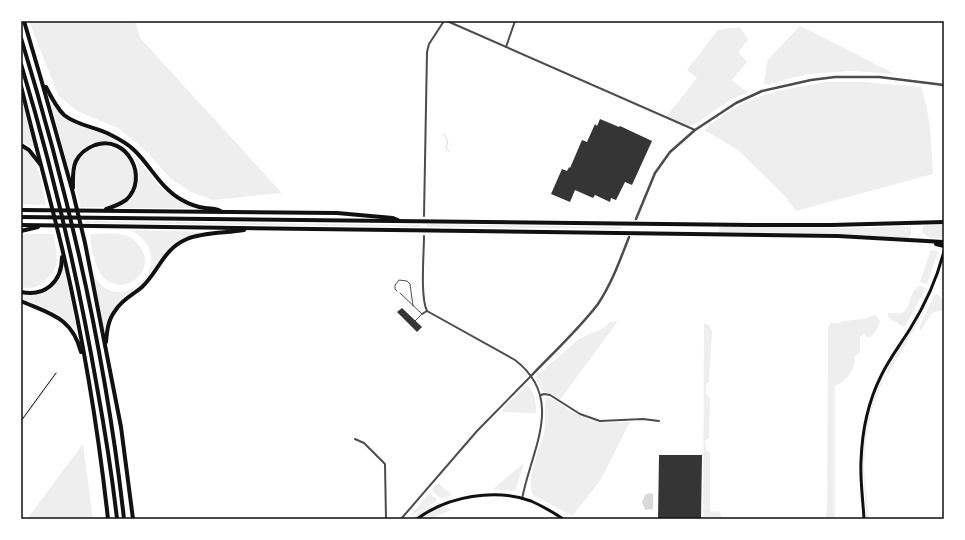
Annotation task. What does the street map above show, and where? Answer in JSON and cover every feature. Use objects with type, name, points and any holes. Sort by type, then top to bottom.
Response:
[{"type":"highway","points":[[24,21],[85,243],[121,427],[133,519]]},
{"type":"highway","points":[[21,38],[66,199],[95,331],[111,426],[124,519]]},
{"type":"highway","points":[[21,64],[58,199],[68,242],[102,414],[117,519]]},
{"type":"highway","points":[[41,79],[56,106],[64,114],[80,124],[111,134],[134,150],[156,178],[168,190],[182,200],[195,206],[218,209],[223,212]]},
{"type":"highway","points":[[21,86],[62,249],[87,370],[108,519]]},
{"type":"highway","points":[[72,193],[73,172],[76,162],[81,154],[89,148],[99,144],[110,144],[119,147],[127,153],[133,161],[136,171],[136,183],[131,194],[126,200],[120,204],[102,210]]},
{"type":"highway","points":[[21,145],[35,156],[42,167]]},
{"type":"highway","points":[[21,210],[337,213],[393,218],[400,221]]},
{"type":"highway","points":[[21,217],[823,225],[944,222]]},
{"type":"highway","points":[[21,225],[838,236],[944,242]]},
{"type":"highway","points":[[21,231],[45,225]]},
{"type":"highway","points":[[106,347],[109,322],[115,310],[128,296],[142,287],[162,259],[177,244],[188,238],[254,228]]},
{"type":"highway","points":[[930,241],[944,246]]},
{"type":"highway","points":[[21,292],[31,294],[39,293],[48,288],[55,281],[59,275],[62,265],[62,249]]},
{"type":"highway","points":[[21,301],[62,319],[71,328],[77,338],[84,366],[87,370]]},
{"type":"main road","points":[[864,519],[860,462],[868,410],[881,376],[921,310],[936,279],[944,251]]},
{"type":"main road","points":[[417,519],[436,508],[471,497],[499,495],[522,499],[544,508],[563,519]]},
{"type":"street","points":[[424,216],[427,52],[430,44],[445,21],[695,130]]},
{"type":"street","points":[[506,47],[515,21]]},
{"type":"street","points":[[636,219],[650,182],[670,152],[695,130],[736,103],[762,91],[811,80],[835,77],[863,77],[944,85]]},
{"type":"street","points":[[424,236],[423,301],[427,311],[515,360],[523,366],[531,376],[540,395],[543,414],[542,426],[522,499]]},
{"type":"street","points":[[401,519],[477,431],[576,329],[598,304],[615,273],[629,237]]},
{"type":"street","points":[[422,314],[427,311]]},
{"type":"street","points":[[540,395],[550,395],[580,414],[594,420],[607,421],[648,419],[659,421]]},
{"type":"street","points":[[355,438],[364,443],[385,464],[386,519]]},
{"type":"lane","points":[[397,291],[395,289],[395,285],[399,280],[407,281],[410,284],[413,306]]},
{"type":"lane","points":[[400,294],[422,314],[415,321]]},
{"type":"path","points":[[21,421],[56,373]]},
{"type":"shaded area","points":[[29,21],[135,21],[140,38],[282,193],[213,200],[191,192],[171,179],[145,150],[118,128],[77,111],[58,95]]},
{"type":"shaded area","points":[[800,26],[895,74],[852,71],[808,74],[764,85],[767,61]]},
{"type":"shaded area","points":[[740,27],[748,40],[738,52],[747,62],[732,80],[747,92],[730,100],[693,125],[688,126],[666,117],[697,78],[687,70],[718,30]]},
{"type":"shaded area","points":[[826,82],[862,82],[921,87],[929,119],[933,174],[796,211],[786,197],[738,150],[704,130],[732,109],[761,96],[792,88]]},
{"type":"shaded area","points":[[22,101],[34,145],[33,147],[21,142]]},
{"type":"shaded area","points":[[51,104],[70,121],[106,136],[124,146],[135,156],[163,189],[177,199],[193,206],[193,208],[118,208],[132,196],[139,177],[137,163],[129,151],[117,144],[103,141],[89,144],[78,155],[70,173]]},
{"type":"shaded area","points":[[101,146],[112,147],[122,152],[129,159],[135,177],[133,187],[127,196],[114,205],[81,207],[75,179],[78,162],[90,150]]},
{"type":"shaded area","points":[[21,148],[27,152],[36,165],[46,205],[21,204]]},
{"type":"shaded area","points":[[85,221],[421,225],[421,227],[85,223]]},
{"type":"shaded area","points":[[427,224],[621,227],[621,229],[427,227]]},
{"type":"shaded area","points":[[944,224],[942,238],[930,238],[923,233],[922,230],[924,225]]},
{"type":"shaded area","points":[[911,226],[911,234],[909,238],[830,233],[719,232],[719,227],[860,228]]},
{"type":"shaded area","points":[[130,230],[212,232],[180,240],[165,252],[145,280],[118,303],[110,315],[104,332],[93,274],[104,287],[117,292],[131,289],[142,281],[149,270],[151,256],[145,242]]},
{"type":"shaded area","points":[[53,234],[57,254],[54,271],[37,287],[31,288],[21,287],[21,235]]},
{"type":"shaded area","points":[[91,234],[119,234],[129,237],[135,241],[144,256],[144,266],[140,275],[132,282],[123,285],[113,284],[103,277],[94,257],[91,245]]},
{"type":"shaded area","points":[[931,250],[938,251],[927,284],[920,282]]},
{"type":"shaded area","points":[[63,268],[77,331],[62,317],[52,311],[21,298],[21,294],[28,295],[42,293],[48,290],[57,281]]},
{"type":"shaded area","points":[[920,286],[926,288],[905,326],[902,326],[889,318],[888,313],[902,313],[905,311],[914,291]]},
{"type":"shaded area","points":[[932,293],[920,320],[888,374],[890,363],[918,321]]},
{"type":"shaded area","points":[[935,294],[943,299],[943,310],[932,313],[920,331],[919,327]]},
{"type":"shaded area","points":[[875,315],[880,321],[877,329],[871,337],[867,337],[864,333],[860,337],[860,352],[854,357],[854,366],[850,374],[847,378],[835,386],[835,519],[821,519],[826,518],[827,504],[828,327],[831,323],[864,319]]},
{"type":"shaded area","points":[[618,321],[559,401],[541,389],[536,378],[538,371],[540,373],[579,339],[603,328],[611,322]]},
{"type":"shaded area","points":[[704,323],[709,325],[712,332],[709,382],[706,384],[706,394],[710,398],[709,438],[705,440],[706,450],[710,453],[710,510],[712,512],[719,511],[722,518],[727,519],[703,519]]},
{"type":"shaded area","points":[[56,372],[58,374],[21,423],[21,418]]},
{"type":"shaded area","points":[[883,380],[871,412],[866,438],[864,468],[869,519],[866,519],[863,469],[865,435],[870,413],[877,391],[881,381]]},
{"type":"shaded area","points":[[526,385],[533,394],[536,413],[504,412],[502,410]]},
{"type":"shaded area","points":[[547,397],[590,420],[609,423],[630,422],[600,481],[572,516],[533,495],[531,489],[532,474],[544,434],[545,404]]},
{"type":"shaded area","points":[[83,444],[93,519],[27,519]]},
{"type":"shaded area","points":[[524,463],[516,489],[514,491],[493,489]]},
{"type":"shaded area","points":[[435,484],[440,485],[452,495],[441,499],[432,490]]},
{"type":"shaded area","points":[[649,493],[653,494],[653,509],[645,510],[642,502],[645,495]]},
{"type":"shaded area","points":[[429,494],[436,498],[437,501],[409,517]]},
{"type":"shaded area","points":[[439,502],[451,510],[430,519],[410,519],[419,512]]},
{"type":"building","points":[[600,119],[619,127],[620,126],[652,141],[632,185],[625,182],[616,200],[611,198],[610,202],[595,195],[593,198],[575,190],[570,202],[551,194],[562,169],[567,171],[569,167],[570,168],[582,140],[587,142],[595,124],[597,126]]},
{"type":"building","points":[[402,308],[422,327],[417,332],[397,312]]},
{"type":"building","points":[[659,455],[702,455],[701,519],[658,519]]},
{"type":"waterway","points":[[444,134],[448,141],[446,148],[449,151]]}]
